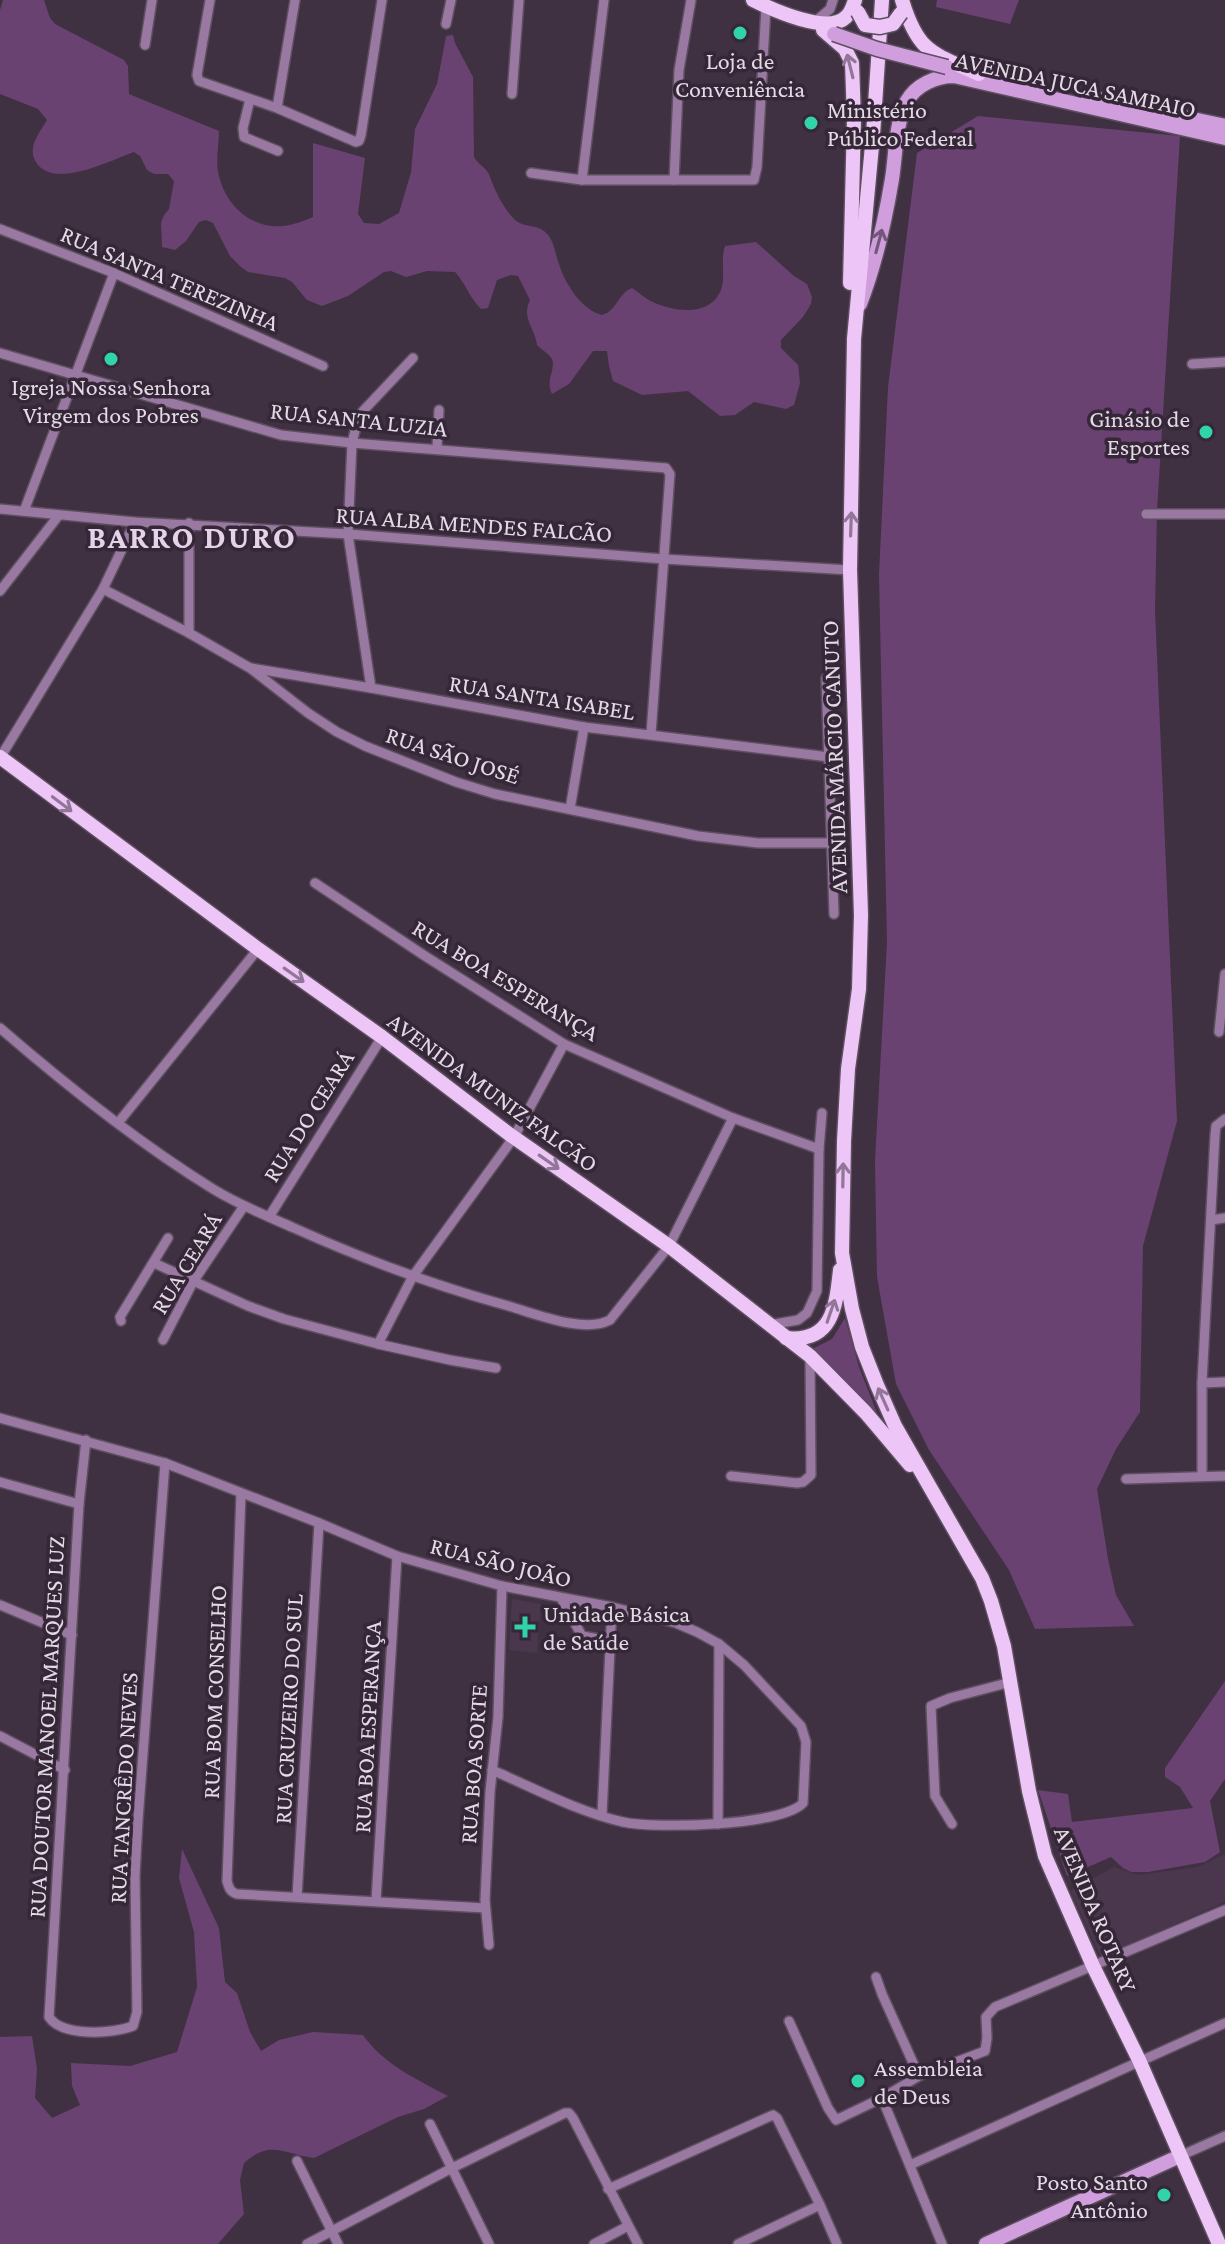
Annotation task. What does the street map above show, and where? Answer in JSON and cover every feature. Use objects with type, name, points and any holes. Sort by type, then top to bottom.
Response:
[{"type":"main road","name":"AVENIDA MÁRCIO CANUTO","points":[[882,0],[854,339],[850,570],[861,915],[859,989],[848,1069],[844,1140],[842,1253],[862,1347],[895,1426],[932,1493]]},
{"type":"main road","points":[[760,3],[794,19],[824,28],[845,49],[852,63],[854,119],[849,281],[854,339]]},
{"type":"main road","points":[[824,28],[830,23],[843,21],[856,4]]},
{"type":"main road","points":[[856,4],[865,25],[874,27],[893,24],[902,4]]},
{"type":"main road","points":[[902,4],[909,25],[922,44],[932,52],[979,74]]},
{"type":"main road","name":"AVENIDA JUCA SAMPAIO","points":[[824,28],[889,52],[947,67],[1225,126]]},
{"type":"main road","name":"AVENIDA JUCA SAMPAIO","points":[[855,316],[884,219],[902,114],[914,92],[928,82],[954,76],[1225,138]]},
{"type":"main road","name":"AVENIDA MUNIZ FALCÃO","points":[[0,757],[514,1137],[669,1246],[810,1356],[866,1413],[932,1493]]},
{"type":"main road","points":[[786,1338],[814,1335],[828,1322],[834,1311],[842,1253]]},
{"type":"main road","name":"AVENIDA ROTARY","points":[[932,1493],[982,1578],[991,1601],[1011,1682],[1029,1791],[1045,1856],[1219,2244]]},
{"type":"main road","points":[[986,2244],[1180,2156]]},
{"type":"street","points":[[145,45],[152,0]]},
{"type":"street","points":[[210,0],[197,79],[358,142],[382,0]]},
{"type":"street","points":[[277,108],[295,0]]},
{"type":"street","points":[[446,24],[451,0]]},
{"type":"street","points":[[512,94],[519,0]]},
{"type":"street","points":[[582,180],[604,0]]},
{"type":"street","points":[[674,180],[679,70],[691,0]]},
{"type":"street","points":[[824,28],[833,0]]},
{"type":"street","points":[[531,173],[582,180],[754,180],[757,167],[760,3]]},
{"type":"street","points":[[250,99],[244,137],[278,151]]},
{"type":"street","name":"RUA SANTA TEREZINHA","points":[[0,229],[114,273],[323,366]]},
{"type":"street","points":[[24,511],[114,273]]},
{"type":"street","name":"RUA SANTA LUZIA","points":[[0,353],[281,435],[666,468],[670,474],[664,559]]},
{"type":"street","points":[[371,688],[348,534],[352,443],[363,411],[413,358]]},
{"type":"street","points":[[1192,364],[1225,362]]},
{"type":"street","points":[[437,448],[439,410]]},
{"type":"street","name":"RUA ALBA MENDES FALCÃO","points":[[0,509],[135,522],[189,523],[850,570]]},
{"type":"street","points":[[1146,514],[1225,514]]},
{"type":"street","points":[[0,591],[59,515]]},
{"type":"street","points":[[0,757],[103,589],[135,522]]},
{"type":"street","points":[[189,523],[189,633]]},
{"type":"street","points":[[651,734],[664,559]]},
{"type":"street","name":"RUA SÃO JOSÉ","points":[[103,589],[250,668],[308,713],[365,746],[456,782],[495,794],[721,839],[758,843],[831,843]]},
{"type":"street","name":"RUA SANTA ISABEL","points":[[250,668],[584,727],[829,757]]},
{"type":"street","points":[[826,678],[834,914]]},
{"type":"street","points":[[570,809],[584,727]]},
{"type":"street","name":"RUA BOA ESPERANÇA","points":[[315,883],[564,1044],[733,1118],[819,1149]]},
{"type":"street","points":[[118,1123],[163,1074],[258,949]]},
{"type":"street","points":[[1219,1032],[1225,974]]},
{"type":"street","points":[[0,1028],[118,1123],[212,1188],[244,1206],[413,1276],[567,1322],[596,1325],[610,1320],[669,1246],[733,1118]]},
{"type":"street","name":"RUA DO CEARÁ","points":[[269,1217],[382,1037]]},
{"type":"street","points":[[378,1344],[413,1276],[514,1137],[564,1044]]},
{"type":"street","points":[[769,1325],[798,1320],[807,1313],[817,1291],[822,1113]]},
{"type":"street","points":[[1202,1476],[1202,1383],[1216,1126],[1222,1120]]},
{"type":"street","name":"RUA CEARÁ","points":[[163,1340],[193,1282],[244,1206]]},
{"type":"street","points":[[1211,1220],[1225,1218]]},
{"type":"street","points":[[121,1321],[120,1317],[168,1238]]},
{"type":"street","points":[[154,1263],[284,1319],[378,1344],[496,1368]]},
{"type":"street","points":[[731,1476],[797,1483],[811,1475],[810,1356]]},
{"type":"street","points":[[1202,1383],[1225,1382]]},
{"type":"street","name":"RUA SÃO JOÃO","points":[[0,1418],[165,1463],[397,1556],[502,1586],[676,1623],[719,1644],[744,1665],[801,1726],[806,1742],[803,1803],[798,1809],[771,1818],[718,1824]]},
{"type":"street","name":"RUA DOUTOR MANOEL MARQUES LUZ","points":[[49,2017],[79,1504],[86,1440]]},
{"type":"street","name":"RUA TANCRÊDO NEVES","points":[[49,2017],[56,2025],[73,2031],[118,2030],[133,2026],[136,2019],[135,1876],[165,1463]]},
{"type":"street","points":[[1126,1479],[1225,1476]]},
{"type":"street","points":[[0,1482],[79,1504]]},
{"type":"street","name":"RUA BOM CONSELHO","points":[[241,1493],[227,1881],[232,1892],[297,1897]]},
{"type":"street","name":"RUA CRUZEIRO DO SUL","points":[[297,1897],[319,1523]]},
{"type":"street","name":"RUA BOA ESPERANÇA","points":[[376,1901],[397,1556]]},
{"type":"street","name":"RUA BOA SORTE","points":[[489,1945],[485,1908],[498,1717],[502,1586]]},
{"type":"street","points":[[561,1598],[582,1636],[610,1641]]},
{"type":"street","points":[[0,1605],[72,1635]]},
{"type":"street","points":[[602,1815],[612,1607]]},
{"type":"street","points":[[492,1770],[584,1810],[627,1823],[718,1824],[719,1644]]},
{"type":"street","points":[[952,1824],[935,1796],[931,1706],[1011,1682]]},
{"type":"street","points":[[0,1736],[65,1770]]},
{"type":"street","points":[[297,1897],[485,1908]]},
{"type":"street","points":[[789,2021],[836,2120],[919,2076],[985,2051],[986,2017],[995,2007],[1225,1910]]},
{"type":"street","points":[[876,1977],[919,2076]]},
{"type":"street","points":[[910,2165],[1225,2023]]},
{"type":"street","points":[[882,2098],[942,2244]]},
{"type":"street","points":[[307,2244],[562,2113],[569,2113],[573,2118],[638,2244]]},
{"type":"street","points":[[608,2189],[771,2115],[775,2116],[837,2244]]},
{"type":"street","points":[[430,2124],[489,2244]]},
{"type":"street","points":[[1180,2156],[1225,2136]]},
{"type":"street","points":[[297,2161],[338,2244]]},
{"type":"street","points":[[738,2244],[820,2205]]},
{"type":"street","points":[[594,2244],[628,2226]]},
{"type":"shaded area","points":[[3,0],[44,0],[55,24],[124,60],[128,66],[129,94],[219,131],[217,159],[222,187],[242,213],[260,224],[271,226],[291,225],[313,217],[313,143],[365,158],[358,214],[364,223],[379,224],[399,213],[411,172],[415,129],[437,84],[446,36],[453,35],[473,77],[474,157],[488,172],[496,192],[515,220],[541,229],[548,235],[565,280],[588,308],[602,315],[607,313],[632,288],[647,299],[681,310],[709,305],[721,290],[725,246],[756,242],[807,284],[811,304],[781,340],[781,348],[798,365],[800,383],[794,405],[786,409],[754,402],[735,415],[720,416],[688,391],[642,395],[613,381],[607,351],[593,351],[569,384],[552,394],[552,359],[537,345],[527,312],[530,300],[518,276],[497,280],[488,308],[481,309],[455,272],[427,271],[406,277],[391,271],[384,272],[348,296],[322,306],[307,300],[285,278],[248,272],[241,267],[230,256],[213,223],[206,220],[199,222],[186,241],[175,250],[162,247],[161,223],[169,209],[174,181],[168,174],[154,174],[147,170],[140,156],[134,152],[99,166],[58,174],[47,171],[34,159],[33,147],[47,120],[38,109],[0,94],[0,10]]},
{"type":"shaded area","points":[[937,0],[1019,0],[1010,24],[936,7]]},
{"type":"shaded area","points":[[978,116],[1180,136],[1157,511],[1155,610],[1177,1121],[1143,1246],[1140,1412],[1116,1449],[1097,1489],[1116,1595],[1134,1626],[1035,1629],[1009,1570],[929,1450],[896,1384],[877,1277],[875,1161],[887,942],[879,575],[888,387],[917,153]]},
{"type":"shaded area","points":[[845,1318],[859,1367],[879,1418],[839,1374],[810,1350],[832,1339]]},
{"type":"shaded area","name":"Unidade Básica de Saúde","points":[[512,1599],[541,1604],[537,1653],[509,1650]]},
{"type":"shaded area","points":[[1225,1681],[1225,1779],[1210,1801],[1220,1852],[1205,1862],[1148,1872],[1131,1872],[1111,1857],[1067,1876],[1038,1790],[1068,1794],[1072,1822],[1193,1808],[1180,1787],[1165,1777],[1165,1768]]},
{"type":"shaded area","points":[[182,1849],[219,1928],[225,1982],[237,1993],[250,2032],[261,2051],[279,2040],[313,2032],[363,2035],[391,2063],[448,2096],[314,2158],[274,2150],[254,2155],[244,2163],[240,2180],[244,2214],[218,2244],[0,2244],[0,2037],[32,2036],[37,2069],[35,2098],[52,2118],[80,2105],[72,2086],[71,2063],[130,2066],[177,2052],[197,1987],[194,1932],[179,1878]]},
{"type":"shaded area","points":[[1225,1854],[1225,1902],[1101,1957],[1070,1891],[1114,1867],[1138,1875],[1198,1867]]},
{"type":"place","name":"Loja de Conveniência","points":[[740,33]]},
{"type":"place","name":"Ministério Público Federal","points":[[811,123]]},
{"type":"place","name":"Igreja Nossa Senhora Virgem dos Pobres","points":[[111,359]]},
{"type":"place","name":"Ginásio de Esportes","points":[[1206,432]]},
{"type":"place","name":"Unidade Básica de Saúde","points":[[525,1627]]},
{"type":"place","name":"Assembleia de Deus","points":[[858,2081]]},
{"type":"place","name":"Posto Santo Antônio","points":[[1164,2195]]},
{"type":"district","name":"BARRO DURO","points":[[192,537]]}]
